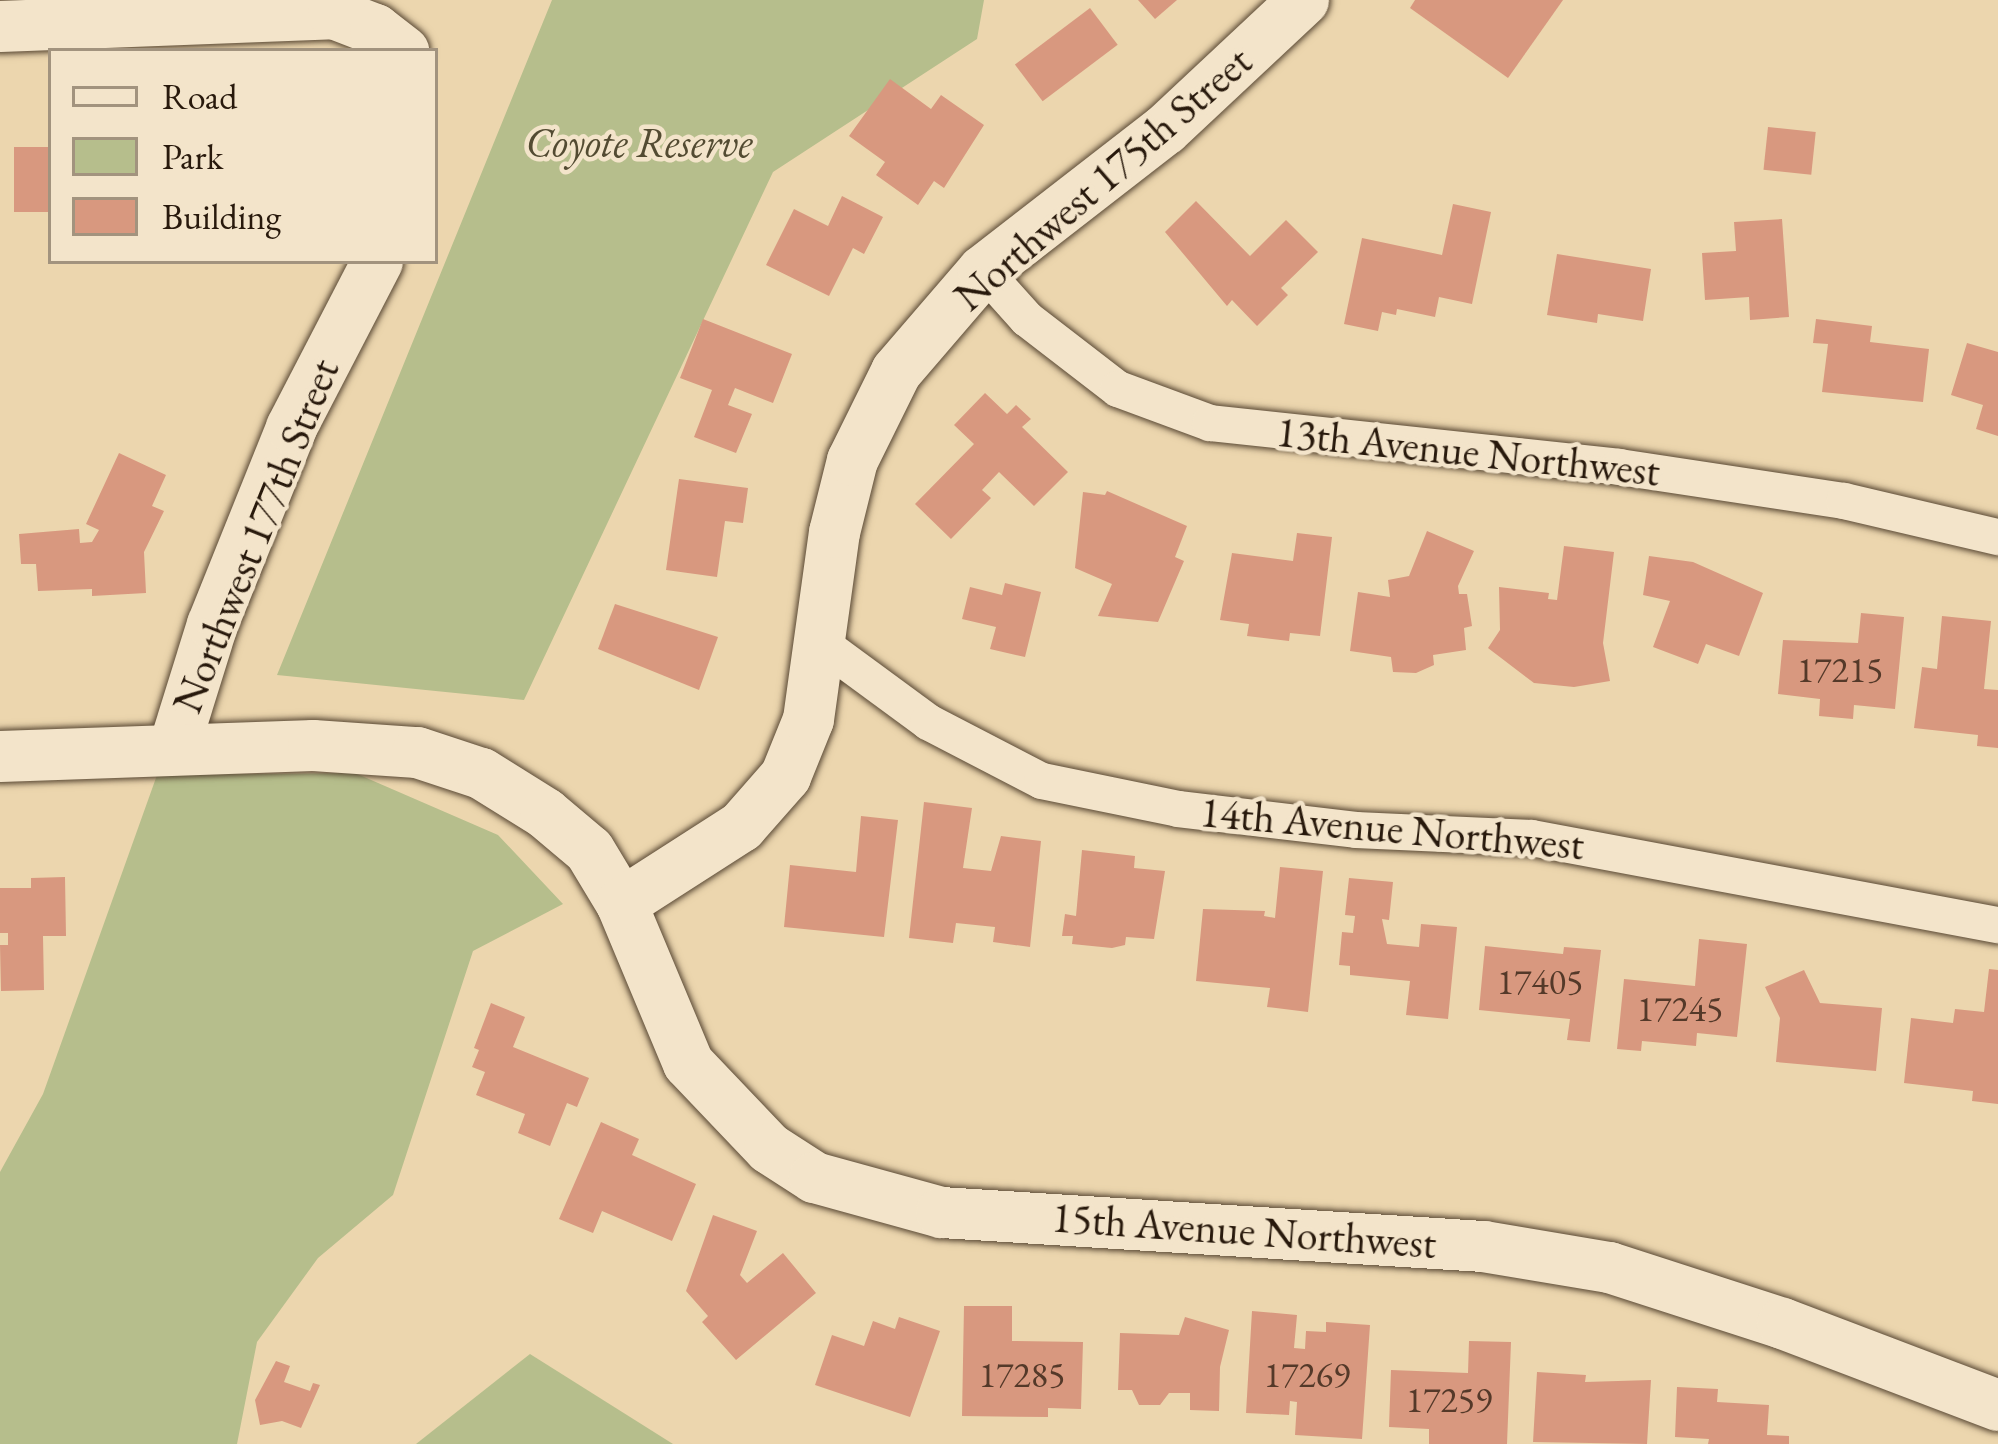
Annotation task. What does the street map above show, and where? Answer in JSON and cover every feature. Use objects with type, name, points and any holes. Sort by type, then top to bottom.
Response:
[{"type":"street","name":"Northwest 175th Street","points":[[621,903],[741,826],[785,776],[808,719],[834,532],[852,460],[896,371],[983,269],[1166,129],[1303,0]]},
{"type":"street","points":[[0,26],[333,13],[375,28],[400,48]]},
{"type":"street","name":"Northwest 177th Street","points":[[172,749],[212,624],[290,427],[375,264]]},
{"type":"street","name":"13th Avenue Northwest","points":[[983,269],[1027,319],[1118,389],[1210,423],[1619,466],[1844,501],[1998,537]]},
{"type":"street","name":"14th Avenue Northwest","points":[[822,644],[928,722],[1042,781],[1178,808],[1356,830],[1552,841],[1998,925]]},
{"type":"street","points":[[0,756],[313,746],[417,752],[481,773],[545,813],[589,850],[621,903]]},
{"type":"street","name":"15th Avenue Northwest","points":[[621,903],[688,1063],[769,1148],[814,1177],[941,1212],[1483,1246],[1609,1267],[1782,1324],[1998,1406]]},
{"type":"green space","name":"Coyote Reserve","points":[[552,0],[984,0],[977,39],[773,172],[524,700],[277,675]]},
{"type":"green space","points":[[355,773],[498,835],[563,904],[473,951],[393,1195],[318,1258],[257,1342],[237,1444],[0,1444],[0,1172],[43,1094],[157,775]]},
{"type":"green space","points":[[530,1354],[673,1444],[416,1444]]},
{"type":"building","points":[[1138,0],[1177,0],[1155,19]]},
{"type":"building","points":[[1415,0],[1563,0],[1508,78],[1410,8]]},
{"type":"building","points":[[1090,8],[1118,45],[1043,101],[1015,65]]},
{"type":"building","points":[[890,79],[931,109],[941,95],[984,125],[944,188],[934,181],[918,205],[876,175],[885,162],[849,136]]},
{"type":"building","points":[[1768,127],[1816,132],[1811,175],[1764,170]]},
{"type":"building","points":[[14,147],[48,147],[48,212],[14,212]]},
{"type":"building","points":[[842,196],[883,217],[864,254],[853,248],[829,296],[766,265],[794,209],[828,226]]},
{"type":"building","points":[[1196,201],[1250,256],[1286,220],[1318,252],[1281,288],[1288,295],[1257,326],[1232,300],[1227,306],[1165,232]]},
{"type":"building","points":[[1453,204],[1491,212],[1472,304],[1439,297],[1435,317],[1397,309],[1396,315],[1382,312],[1378,331],[1344,324],[1362,238],[1442,255]]},
{"type":"building","points":[[1782,219],[1789,317],[1750,320],[1749,297],[1705,300],[1702,253],[1736,251],[1734,222]]},
{"type":"building","points":[[1557,254],[1651,269],[1643,321],[1598,314],[1597,323],[1547,315]]},
{"type":"building","points":[[703,319],[792,354],[773,403],[735,388],[728,405],[752,414],[736,453],[694,437],[712,390],[680,378]]},
{"type":"building","points":[[1816,319],[1872,326],[1870,342],[1929,349],[1923,402],[1822,392],[1828,344],[1813,343]]},
{"type":"building","points":[[1967,343],[1998,352],[1998,436],[1976,429],[1983,405],[1951,395]]},
{"type":"building","points":[[985,393],[1007,414],[1016,405],[1031,419],[1022,427],[1068,472],[1034,506],[999,472],[982,490],[991,498],[951,539],[915,504],[974,444],[954,425]]},
{"type":"building","points":[[119,453],[166,475],[152,506],[164,511],[144,552],[146,593],[92,596],[92,589],[38,591],[36,564],[21,564],[19,534],[79,529],[80,543],[92,542],[99,530],[86,524]]},
{"type":"building","points":[[679,479],[748,488],[743,523],[725,521],[717,577],[666,570]]},
{"type":"building","points":[[1107,491],[1187,526],[1175,557],[1184,561],[1158,622],[1098,616],[1112,584],[1075,568],[1083,492],[1105,495]]},
{"type":"building","points":[[1427,531],[1474,551],[1458,586],[1459,594],[1467,594],[1472,626],[1464,628],[1466,650],[1433,655],[1434,665],[1416,673],[1393,672],[1391,657],[1350,651],[1358,592],[1390,597],[1388,580],[1409,576]]},
{"type":"building","points":[[1297,533],[1332,537],[1320,636],[1290,633],[1289,641],[1247,636],[1249,624],[1220,620],[1232,553],[1293,561]]},
{"type":"building","points":[[1564,546],[1614,552],[1603,643],[1610,681],[1574,687],[1534,683],[1488,648],[1500,630],[1499,587],[1549,593],[1548,599],[1557,600]]},
{"type":"building","points":[[1649,556],[1693,562],[1763,593],[1739,656],[1706,644],[1698,664],[1653,647],[1670,601],[1643,595]]},
{"type":"building","points":[[1005,583],[1041,592],[1025,657],[990,649],[996,627],[962,619],[970,587],[1002,595]]},
{"type":"building","points":[[615,604],[718,637],[699,690],[598,649]]},
{"type":"building","points":[[1861,613],[1904,617],[1895,709],[1854,705],[1853,719],[1819,716],[1820,699],[1778,694],[1783,640],[1858,643]]},
{"type":"building","points":[[1942,616],[1991,621],[1984,689],[1998,690],[1998,748],[1977,746],[1978,735],[1914,728],[1922,667],[1937,669]]},
{"type":"building","points":[[924,802],[972,808],[963,868],[991,871],[1001,836],[1041,841],[1030,947],[993,942],[995,927],[956,923],[953,943],[909,938]]},
{"type":"building","points":[[861,816],[898,820],[884,937],[784,927],[790,865],[856,872]]},
{"type":"building","points":[[1082,850],[1135,856],[1134,868],[1165,871],[1154,939],[1126,937],[1125,945],[1112,948],[1072,944],[1073,936],[1062,936],[1065,914],[1076,916]]},
{"type":"building","points":[[1280,867],[1323,871],[1308,1012],[1267,1007],[1270,988],[1196,981],[1203,909],[1265,911],[1264,916],[1275,918]]},
{"type":"building","points":[[65,877],[66,936],[43,936],[44,990],[1,991],[0,945],[8,945],[8,933],[0,933],[0,888],[31,888],[31,878]]},
{"type":"building","points":[[1349,878],[1393,882],[1389,920],[1382,919],[1387,944],[1419,947],[1421,924],[1457,927],[1448,1019],[1406,1015],[1410,981],[1350,975],[1350,966],[1339,965],[1342,932],[1353,933],[1355,916],[1345,915]]},
{"type":"building","points":[[1699,939],[1747,944],[1737,1037],[1697,1033],[1696,1046],[1642,1041],[1641,1051],[1617,1049],[1624,979],[1695,986]]},
{"type":"building","points":[[1485,946],[1563,954],[1564,947],[1601,950],[1590,1042],[1567,1040],[1570,1019],[1479,1010]]},
{"type":"building","points":[[1989,969],[1998,970],[1998,1104],[1972,1101],[1973,1091],[1904,1083],[1911,1018],[1953,1023],[1955,1009],[1984,1012]]},
{"type":"building","points":[[1804,970],[1820,1003],[1882,1008],[1876,1071],[1776,1062],[1780,1018],[1765,987]]},
{"type":"building","points":[[491,1003],[525,1017],[513,1047],[589,1078],[577,1107],[567,1103],[550,1146],[518,1133],[525,1114],[476,1095],[485,1072],[472,1067],[479,1050],[474,1048]]},
{"type":"building","points":[[601,1122],[639,1139],[632,1155],[696,1184],[672,1241],[602,1211],[593,1233],[559,1219]]},
{"type":"building","points":[[713,1215],[757,1231],[740,1275],[747,1283],[783,1253],[816,1293],[736,1360],[702,1322],[708,1316],[686,1291]]},
{"type":"building","points":[[964,1306],[1012,1306],[1012,1341],[1083,1342],[1081,1409],[1048,1408],[1048,1417],[962,1416]]},
{"type":"building","points":[[1252,1311],[1297,1315],[1294,1348],[1305,1349],[1306,1331],[1326,1332],[1326,1322],[1370,1325],[1362,1439],[1295,1435],[1297,1402],[1290,1401],[1289,1415],[1246,1413]]},
{"type":"building","points":[[899,1317],[940,1331],[910,1417],[815,1385],[832,1335],[864,1346],[873,1321],[895,1329]]},
{"type":"building","points":[[1185,1317],[1229,1330],[1220,1367],[1219,1411],[1190,1410],[1190,1393],[1169,1393],[1160,1405],[1139,1405],[1132,1390],[1118,1390],[1120,1333],[1179,1335]]},
{"type":"building","points":[[1469,1341],[1511,1342],[1507,1444],[1429,1444],[1429,1429],[1389,1427],[1391,1370],[1468,1373]]},
{"type":"building","points":[[276,1361],[290,1366],[284,1382],[310,1391],[313,1383],[320,1385],[301,1428],[282,1421],[260,1425],[255,1400]]},
{"type":"building","points":[[1537,1372],[1586,1375],[1585,1382],[1651,1380],[1647,1444],[1533,1442]]},
{"type":"building","points":[[1677,1387],[1718,1389],[1717,1402],[1769,1405],[1767,1435],[1789,1436],[1789,1444],[1708,1444],[1709,1439],[1675,1437]]}]
